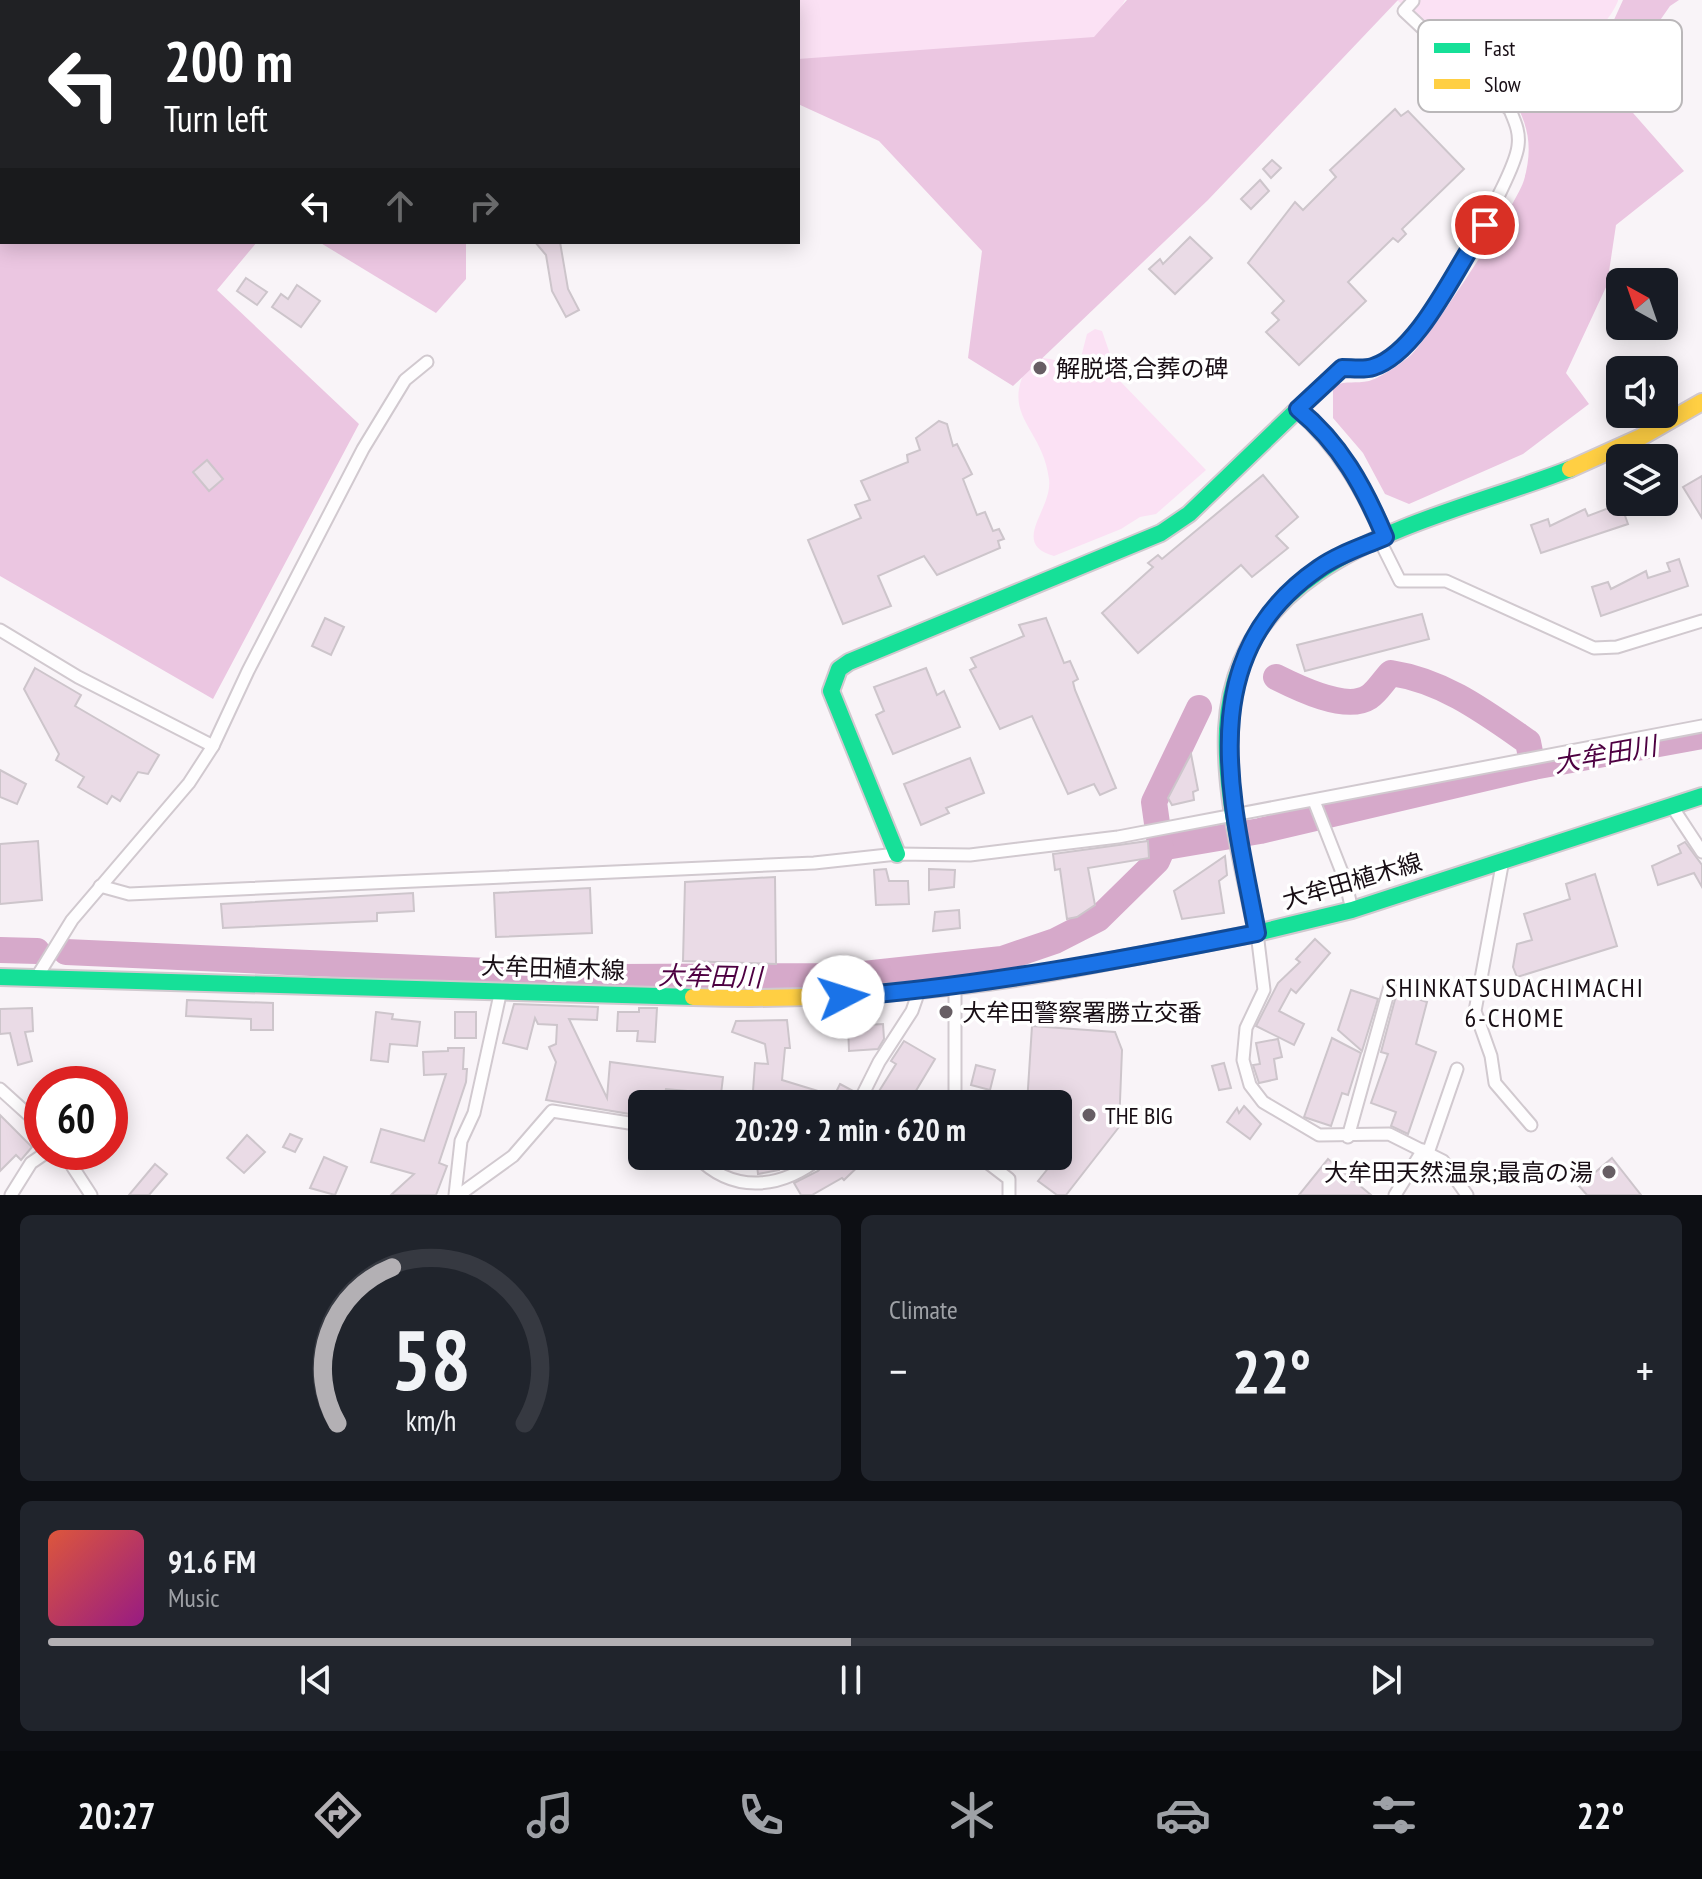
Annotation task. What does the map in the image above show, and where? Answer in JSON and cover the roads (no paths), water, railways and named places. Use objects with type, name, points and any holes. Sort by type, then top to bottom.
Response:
[{"type":"main road","points":[[1257,933],[1236,820],[1227,728],[1232,693],[1246,653],[1285,596],[1340,555],[1594,458],[1702,402]]},
{"type":"main road","points":[[897,854],[831,691],[839,669],[849,662],[1161,533],[1189,514],[1298,409],[1342,453],[1367,495],[1382,538]]},
{"type":"main road","name":"大牟田植木線","points":[[0,977],[817,999],[919,991],[1257,933],[1352,910],[1702,796]]},
{"type":"street","points":[[1413,1],[1404,11],[1418,23]]},
{"type":"street","points":[[1298,409],[1342,368],[1372,367],[1395,356],[1419,329],[1485,225],[1512,167],[1519,133],[1511,112]]},
{"type":"street","points":[[35,980],[72,920],[189,783],[213,746],[248,671],[363,449],[405,380],[427,362]]},
{"type":"street","points":[[1382,538],[1400,581],[1446,581],[1458,585],[1594,648],[1617,647],[1702,621]]},
{"type":"street","points":[[0,630],[78,677],[213,746]]},
{"type":"street","points":[[100,886],[129,894],[814,863],[897,854],[970,855],[1236,820],[1542,755],[1702,726]]},
{"type":"street","points":[[1316,804],[1352,910]]},
{"type":"street","points":[[1671,805],[1702,852]]},
{"type":"street","points":[[1503,860],[1475,1011],[1491,1056],[1495,1083],[1531,1125]]},
{"type":"street","points":[[1257,933],[1264,990],[1246,1028],[1243,1060],[1250,1085],[1263,1102],[1319,1135],[1348,1137],[1389,1134],[1443,1161],[1467,1195]]},
{"type":"street","points":[[955,986],[955,1090]]},
{"type":"street","points":[[1348,1137],[1390,986]]},
{"type":"street","points":[[457,1195],[461,1141],[474,1113],[501,990]]},
{"type":"street","points":[[865,1090],[912,1011],[919,991]]},
{"type":"street","points":[[1395,1195],[1425,1151],[1457,1069]]},
{"type":"street","points":[[0,1089],[24,1111]]},
{"type":"street","points":[[457,1195],[513,1156],[552,1111],[628,1123]]},
{"type":"street","points":[[11,1195],[27,1170]]},
{"type":"street","points":[[75,1170],[91,1195]]},
{"type":"street","points":[[710,1170],[741,1182],[767,1185],[800,1170]]},
{"type":"street","points":[[997,1170],[1009,1179],[1009,1195]]},
{"type":"waterway","name":"大牟田川","points":[[1276,677],[1322,697],[1348,702],[1369,697],[1391,673],[1429,683],[1463,699],[1528,742],[1533,767],[1702,736]]},
{"type":"waterway","name":"大牟田川","points":[[66,952],[618,977],[845,976],[1002,959],[1055,941],[1098,919],[1157,861],[1161,852],[1154,802],[1199,708]]},
{"type":"waterway","points":[[1160,848],[1260,831],[1533,767]]},
{"type":"waterway","name":"大牟田川","points":[[0,950],[37,951]]},
{"type":"place","name":"解脱塔,合葬の碑","points":[[1040,368]]},
{"type":"place","name":"大牟田警察署勝立交番","points":[[946,1012]]},
{"type":"place","name":"THE BIG","points":[[1089,1115]]},
{"type":"place","name":"大牟田天然温泉;最高の湯","points":[[1609,1172]]},
{"type":"district","name":"SHINKATSUDACHIMACHI 6-CHOME","points":[[1515,1002]]}]
